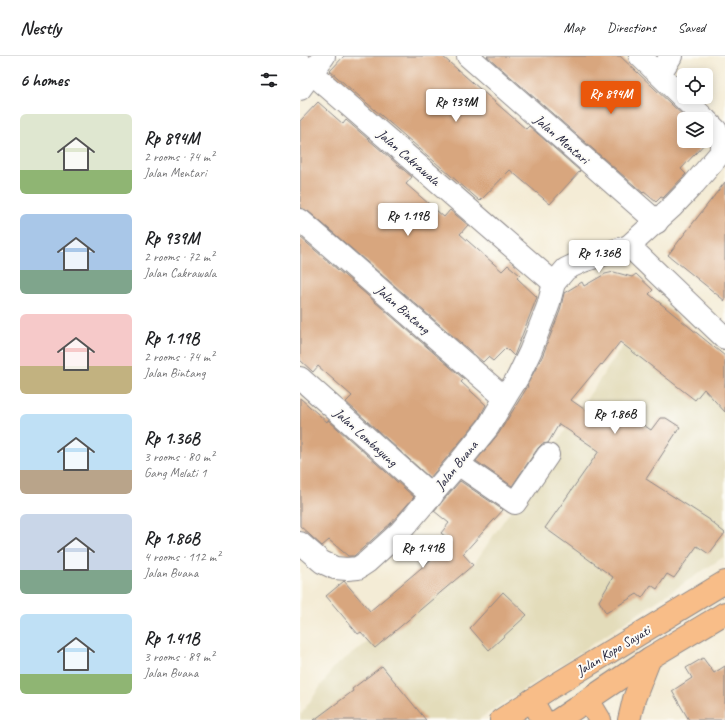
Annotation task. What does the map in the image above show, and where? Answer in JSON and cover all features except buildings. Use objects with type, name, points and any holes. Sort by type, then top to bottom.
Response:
[{"type":"main road","name":"Jalan Kopo Sayati","points":[[502,720],[552,686],[725,582]]},
{"type":"main road","name":"Jalan Kopo Sayati","points":[[558,720],[650,658],[725,613]]},
{"type":"main road","points":[[629,720],[634,699],[650,658]]},
{"type":"main road","points":[[572,675],[600,720]]},
{"type":"main road","points":[[532,700],[543,720]]},
{"type":"street","name":"Jalan Mentari","points":[[468,56],[657,222]]},
{"type":"street","points":[[640,56],[665,65],[700,112]]},
{"type":"street","name":"Jalan Cakrawala","points":[[309,70],[554,283]]},
{"type":"street","points":[[554,283],[566,269],[629,246],[657,222],[694,184],[722,150],[722,139],[713,127]]},
{"type":"street","name":"Jalan Bintang","points":[[300,220],[505,398]]},
{"type":"street","points":[[629,246],[725,338]]},
{"type":"street","name":"Jalan Buana","points":[[300,543],[322,562],[335,568],[358,568],[367,562],[400,532],[432,496],[488,427],[518,377],[530,352],[548,306],[554,283]]},
{"type":"street","name":"Jalan Lembayung","points":[[300,378],[432,496]]},
{"type":"street","points":[[458,464],[515,503],[548,455]]},
{"type":"shaded area","points":[[659,299],[725,361],[725,556],[478,720],[300,720],[300,716],[334,667],[474,564],[633,331],[625,325]]}]
